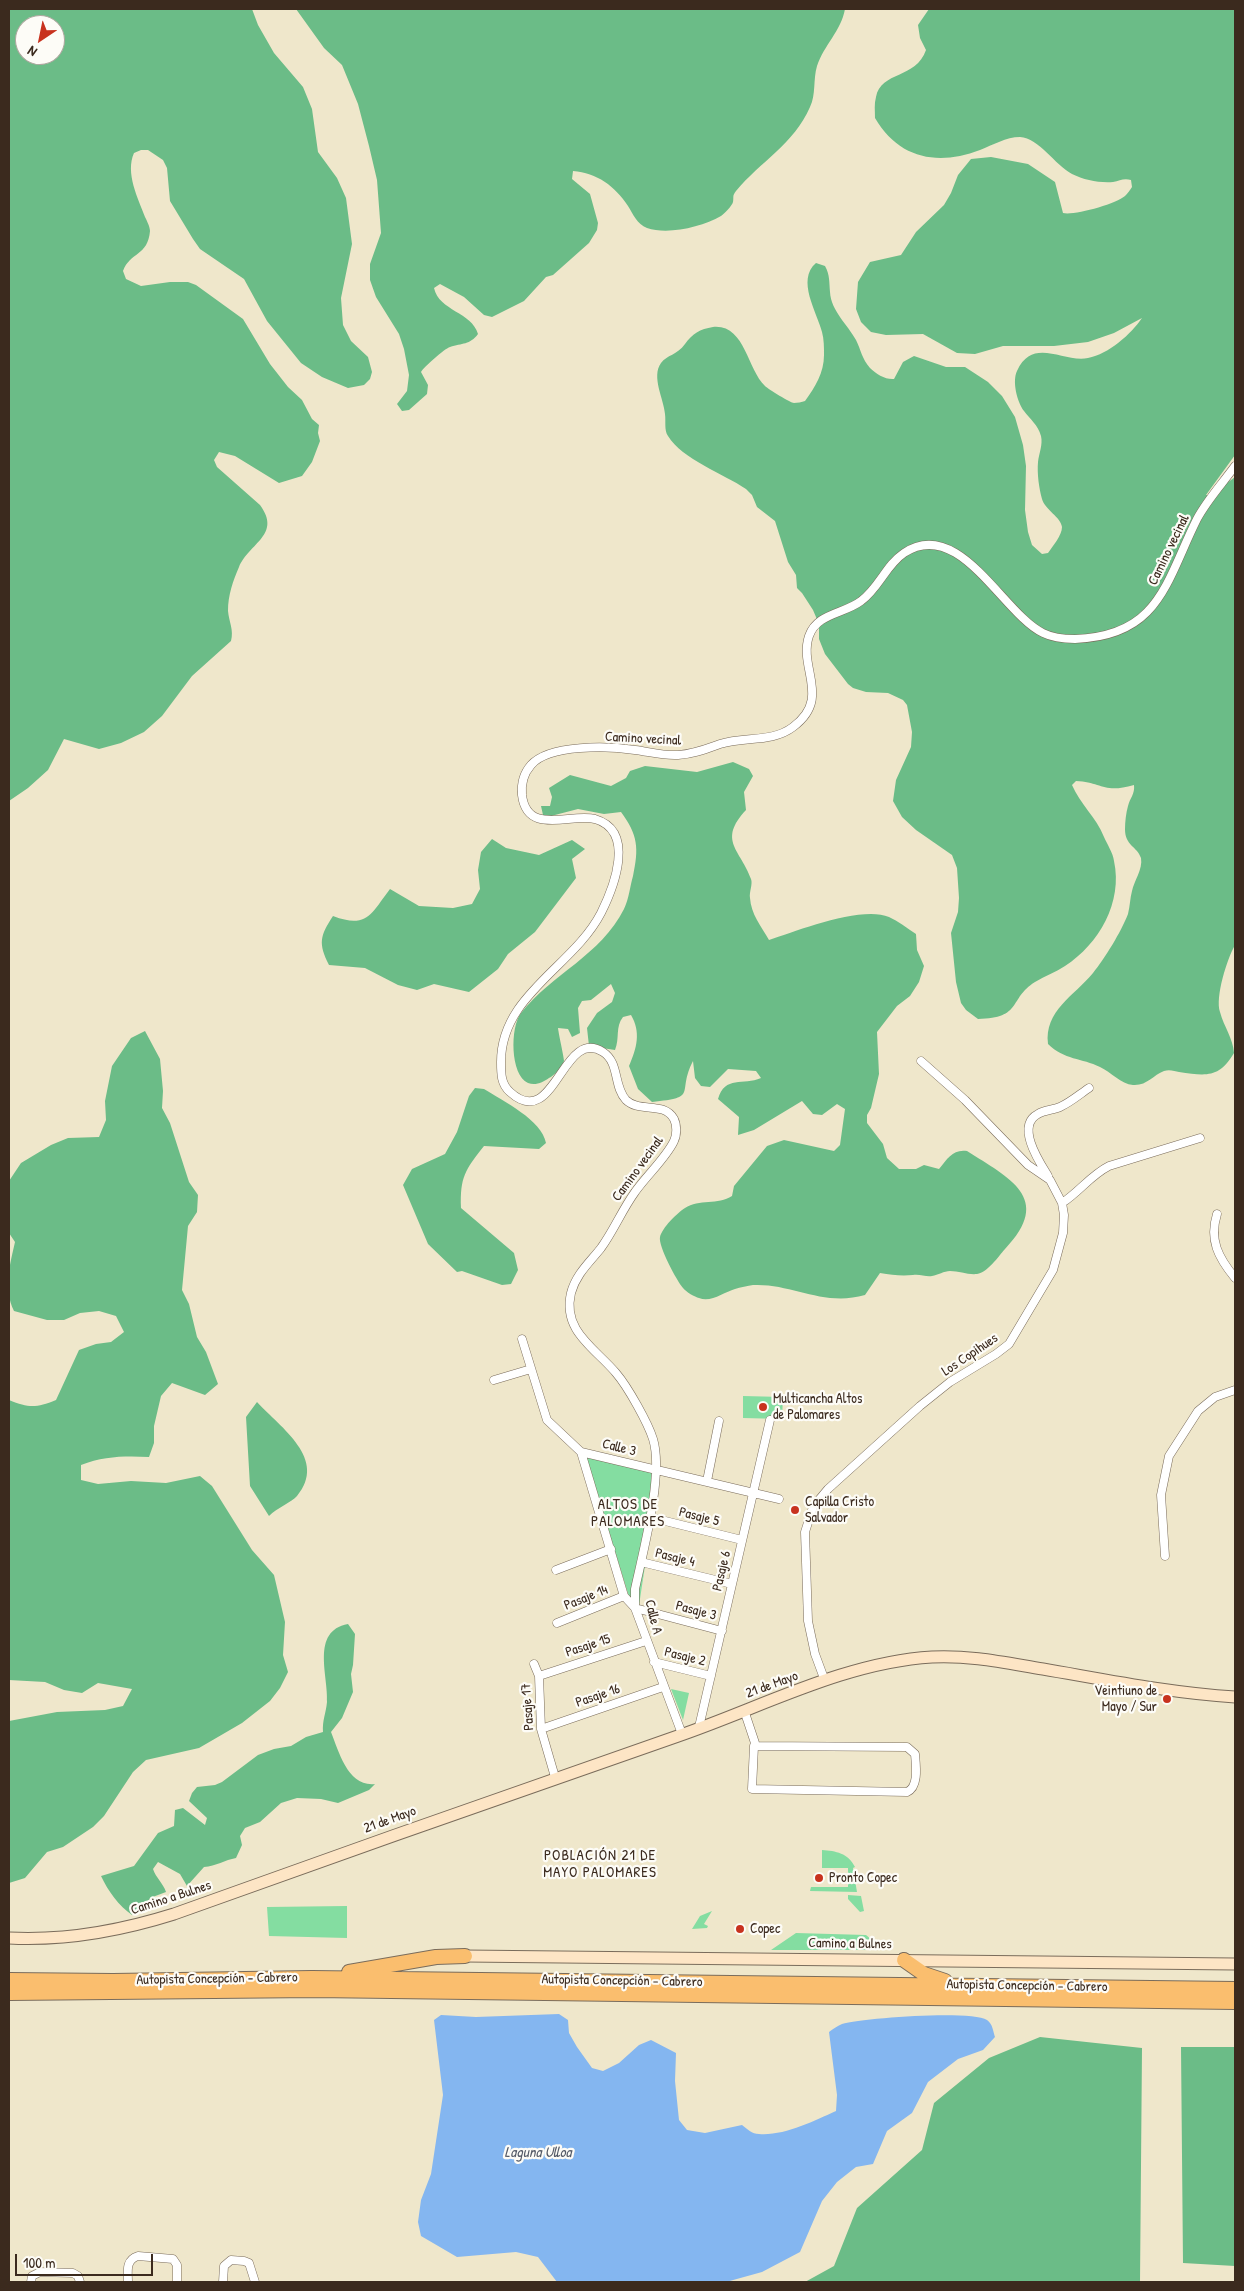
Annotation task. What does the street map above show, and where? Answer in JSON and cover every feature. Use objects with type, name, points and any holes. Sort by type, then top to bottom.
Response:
[{"type":"highway","points":[[312,1978],[427,1959],[465,1956]]},
{"type":"highway","points":[[904,1960],[924,1974],[962,1986]]},
{"type":"highway","name":"Autopista Concepción - Cabrero","points":[[9,1980],[113,1982],[312,1978],[1235,1988]]},
{"type":"highway","name":"Autopista Concepción - Cabrero","points":[[9,1993],[315,1990],[1235,2002]]},
{"type":"street","name":"Camino vecinal","points":[[657,1470],[655,1446],[651,1432],[616,1373],[578,1334],[572,1322],[570,1301],[578,1277],[604,1242],[633,1194],[671,1145],[676,1136],[676,1123],[663,1110],[634,1105],[627,1100],[620,1091],[612,1061],[606,1054],[597,1049],[587,1048],[578,1052],[549,1090],[538,1099],[526,1100],[517,1097],[507,1089],[503,1082],[502,1049],[512,1018],[523,1001],[580,942],[598,919],[614,885],[618,864],[618,849],[614,833],[600,820],[580,818],[548,821],[536,817],[528,811],[522,794],[522,785],[527,770],[542,756],[561,750],[612,748],[665,755],[683,755],[734,740],[768,737],[786,731],[800,721],[812,699],[813,683],[807,652],[812,629],[824,618],[849,609],[864,599],[878,586],[900,556],[915,548],[941,547],[962,556],[1022,618],[1044,634],[1059,638],[1077,639],[1098,637],[1119,629],[1145,615],[1158,600],[1172,578],[1202,512],[1235,466]]},
{"type":"street","name":"Los Copihues","points":[[824,1682],[808,1622],[805,1532],[813,1506],[828,1489],[920,1406],[950,1382],[1009,1344],[1016,1335],[1056,1262],[1064,1222],[1062,1203],[1050,1180],[1028,1165],[965,1100],[921,1061]]},
{"type":"street","points":[[1050,1180],[1030,1144],[1029,1125],[1036,1114],[1062,1106],[1090,1088]]},
{"type":"street","points":[[1062,1203],[1081,1190],[1093,1176],[1104,1168],[1200,1138]]},
{"type":"street","points":[[1217,1214],[1213,1235],[1216,1247],[1235,1278]]},
{"type":"street","name":"Calle 3","points":[[522,1339],[547,1420],[581,1452],[779,1499]]},
{"type":"street","points":[[494,1380],[531,1368]]},
{"type":"street","points":[[1165,1556],[1161,1495],[1169,1456],[1198,1411],[1215,1397],[1235,1390]]},
{"type":"street","name":"Pasaje 6","points":[[700,1727],[770,1420]]},
{"type":"street","points":[[707,1481],[719,1421]]},
{"type":"street","points":[[581,1452],[624,1596],[635,1608]]},
{"type":"street","name":"Calle A","points":[[657,1470],[635,1589],[635,1608],[682,1734]]},
{"type":"street","name":"Pasaje 5","points":[[649,1517],[742,1540]]},
{"type":"street","points":[[556,1570],[611,1549]]},
{"type":"street","name":"Pasaje 4","points":[[641,1562],[732,1584]]},
{"type":"street","name":"Pasaje 14","points":[[557,1623],[624,1596]]},
{"type":"street","name":"Pasaje 3","points":[[635,1608],[722,1631]]},
{"type":"street","name":"Pasaje 15","points":[[538,1676],[646,1641]]},
{"type":"street","name":"21 de Mayo","points":[[336,1856],[824,1682],[856,1671],[899,1660],[960,1657],[1005,1662],[1181,1693],[1235,1697]]},
{"type":"street","name":"Pasaje 2","points":[[654,1662],[711,1676]]},
{"type":"street","name":"Pasaje 17","points":[[534,1664],[538,1676],[541,1729],[555,1777]]},
{"type":"street","name":"Pasaje 16","points":[[541,1729],[663,1687]]},
{"type":"street","points":[[744,1710],[753,1735],[752,1789],[907,1792],[915,1784],[915,1754],[907,1747],[754,1746]]},
{"type":"street","name":"Camino a Bulnes","points":[[9,1938],[59,1937],[124,1928],[174,1914],[336,1856]]},
{"type":"street","name":"Camino a Bulnes","points":[[465,1956],[1235,1964]]},
{"type":"street","points":[[128,2282],[128,2263],[138,2256],[173,2259],[177,2265],[177,2282]]},
{"type":"street","points":[[223,2282],[224,2266],[231,2260],[249,2263],[255,2282]]},
{"type":"street","points":[[31,2282],[32,2276],[40,2272],[73,2273],[78,2276],[80,2282]]},
{"type":"green space","points":[[9,9],[252,9],[258,25],[274,53],[303,87],[312,109],[318,152],[337,178],[346,198],[352,244],[341,298],[343,325],[351,341],[368,357],[372,372],[370,379],[364,385],[348,388],[322,377],[301,363],[267,321],[244,279],[200,249],[193,239],[170,201],[167,168],[163,160],[148,150],[134,153],[131,169],[132,177],[136,194],[150,231],[146,245],[130,260],[123,271],[126,279],[141,286],[170,282],[188,282],[196,285],[243,319],[270,364],[288,387],[302,400],[312,419],[319,425],[320,441],[312,462],[302,476],[279,483],[235,456],[219,452],[214,460],[217,467],[260,505],[266,515],[267,524],[262,538],[239,567],[233,583],[228,611],[232,630],[231,641],[192,676],[162,716],[144,732],[121,743],[99,749],[64,739],[48,770],[28,788],[9,801]]},
{"type":"green space","points":[[296,9],[845,9],[840,24],[820,58],[815,76],[812,102],[803,120],[786,142],[736,191],[730,208],[724,214],[713,220],[685,229],[665,231],[647,228],[638,221],[617,192],[605,182],[582,172],[573,171],[572,179],[590,194],[598,223],[597,230],[589,243],[553,275],[546,277],[524,301],[492,317],[484,315],[464,297],[440,284],[434,288],[442,302],[469,321],[475,327],[478,334],[469,342],[447,348],[426,366],[421,372],[428,385],[427,394],[409,410],[402,411],[397,404],[407,391],[409,375],[404,349],[399,334],[376,297],[370,280],[370,264],[381,233],[377,180],[358,104],[342,65],[324,48]]},
{"type":"green space","points":[[929,9],[1235,9],[1235,455],[1206,495],[1211,495],[1235,477],[1235,945],[1223,978],[1219,997],[1220,1012],[1232,1042],[1234,1053],[1223,1067],[1211,1073],[1197,1074],[1166,1070],[1142,1084],[1133,1085],[1124,1082],[1100,1067],[1060,1053],[1048,1044],[1048,1032],[1055,1013],[1098,967],[1117,937],[1128,914],[1132,891],[1140,871],[1141,862],[1139,854],[1127,839],[1125,826],[1134,785],[1109,788],[1076,781],[1072,785],[1101,830],[1114,861],[1116,876],[1115,892],[1106,921],[1098,934],[1077,957],[1027,988],[1009,1011],[992,1018],[978,1019],[966,1010],[961,1003],[956,982],[951,933],[958,912],[957,868],[952,855],[916,830],[902,817],[893,801],[896,780],[911,747],[912,732],[907,705],[903,700],[888,693],[866,692],[853,688],[848,684],[825,654],[819,639],[819,624],[813,610],[797,588],[796,575],[788,562],[775,521],[757,507],[752,495],[746,489],[683,452],[674,444],[666,431],[664,408],[657,375],[658,369],[663,360],[682,348],[694,335],[708,328],[724,328],[739,340],[759,378],[767,388],[794,403],[805,401],[818,380],[824,362],[823,335],[808,287],[810,270],[816,263],[825,266],[829,276],[833,305],[840,318],[853,334],[865,361],[875,372],[884,378],[894,379],[903,362],[914,356],[946,367],[965,367],[988,382],[1002,396],[1015,417],[1023,445],[1026,466],[1025,510],[1032,545],[1042,554],[1048,553],[1057,540],[1062,530],[1061,523],[1046,507],[1039,486],[1038,459],[1041,436],[1036,425],[1019,402],[1015,386],[1017,371],[1031,355],[1040,353],[1078,359],[1096,356],[1119,342],[1142,318],[1114,333],[1088,342],[1054,346],[1003,346],[975,354],[957,353],[923,334],[886,335],[871,332],[861,322],[856,309],[858,282],[870,262],[901,255],[916,232],[944,205],[958,175],[971,159],[991,157],[1028,164],[1055,182],[1063,213],[1085,211],[1120,199],[1132,187],[1131,180],[1102,182],[1077,176],[1066,170],[1034,142],[1020,137],[949,158],[921,155],[896,143],[875,118],[876,97],[879,89],[885,83],[915,66],[921,59],[926,50],[920,38],[918,25]]},
{"type":"green space","points":[[733,762],[749,769],[753,776],[744,792],[746,810],[737,821],[732,838],[737,853],[751,879],[750,896],[752,909],[769,940],[829,921],[863,914],[877,914],[889,917],[916,934],[917,950],[924,966],[919,982],[910,996],[897,1006],[877,1032],[879,1074],[871,1108],[867,1115],[867,1123],[883,1144],[887,1158],[899,1169],[916,1169],[924,1165],[939,1169],[954,1153],[967,1151],[1010,1180],[1020,1191],[1026,1203],[1026,1216],[1019,1231],[992,1264],[981,1273],[950,1271],[930,1276],[880,1273],[865,1295],[850,1298],[821,1297],[767,1285],[737,1288],[708,1299],[695,1297],[683,1288],[665,1255],[660,1237],[667,1225],[678,1213],[690,1205],[727,1199],[732,1196],[734,1186],[767,1146],[784,1140],[834,1151],[840,1145],[845,1109],[837,1104],[822,1115],[813,1114],[802,1101],[754,1130],[738,1135],[739,1117],[718,1099],[725,1087],[730,1084],[761,1078],[756,1071],[728,1069],[710,1087],[701,1086],[695,1078],[693,1061],[682,1096],[652,1102],[638,1089],[629,1066],[637,1040],[636,1028],[631,1015],[623,1017],[621,1021],[615,1050],[589,1046],[587,1028],[597,1013],[612,1002],[615,993],[611,984],[591,1000],[582,1001],[578,1008],[580,1033],[572,1037],[568,1029],[558,1028],[564,1061],[562,1066],[551,1077],[537,1084],[528,1083],[518,1071],[514,1050],[517,1020],[533,999],[589,952],[614,925],[627,901],[636,857],[634,835],[621,812],[604,814],[578,809],[551,816],[543,815],[541,806],[550,806],[552,797],[549,788],[570,775],[611,786],[626,778],[630,771],[645,766],[697,772]]},
{"type":"green space","points":[[492,839],[506,848],[539,855],[572,840],[585,849],[572,859],[576,878],[535,932],[508,954],[498,969],[469,992],[434,984],[417,990],[398,985],[365,968],[329,965],[323,951],[322,940],[325,929],[333,916],[344,920],[361,920],[373,912],[390,889],[419,906],[453,908],[472,904],[480,889],[478,870],[481,852]]},
{"type":"green space","points":[[145,1031],[160,1059],[163,1091],[162,1108],[170,1123],[189,1182],[198,1195],[197,1212],[188,1226],[182,1290],[189,1304],[197,1337],[206,1352],[218,1384],[205,1395],[172,1383],[161,1396],[154,1426],[154,1443],[149,1457],[115,1457],[81,1465],[81,1480],[98,1484],[131,1481],[166,1483],[200,1476],[212,1486],[252,1550],[274,1575],[285,1622],[283,1655],[288,1672],[280,1688],[270,1701],[242,1723],[199,1748],[146,1760],[133,1772],[104,1816],[93,1827],[63,1847],[47,1852],[25,1878],[9,1883],[9,1721],[57,1712],[105,1710],[123,1706],[132,1689],[98,1683],[82,1693],[64,1690],[45,1682],[9,1680],[9,1400],[22,1405],[32,1406],[56,1400],[79,1350],[96,1344],[111,1342],[124,1332],[116,1316],[99,1311],[80,1313],[64,1320],[47,1320],[14,1311],[8,1285],[15,1242],[9,1233],[9,1181],[21,1163],[51,1145],[68,1138],[99,1137],[106,1120],[105,1101],[112,1066],[131,1038]]},
{"type":"green space","points":[[475,1088],[484,1089],[521,1112],[537,1127],[546,1143],[539,1149],[484,1146],[472,1161],[463,1181],[461,1208],[514,1253],[518,1270],[511,1284],[502,1285],[462,1271],[457,1272],[428,1244],[403,1185],[412,1169],[445,1154],[457,1132],[469,1096]]},
{"type":"green space","name":"Multicancha Altos de Palomares","points":[[743,1396],[783,1397],[782,1419],[743,1418]]},
{"type":"green space","points":[[257,1402],[298,1445],[307,1469],[305,1482],[297,1496],[269,1516],[250,1486],[246,1417]]},
{"type":"green space","points":[[585,1455],[659,1474],[638,1612],[630,1600]]},
{"type":"green space","points":[[348,1624],[355,1634],[351,1674],[353,1692],[342,1718],[331,1732],[341,1758],[351,1774],[358,1780],[375,1784],[369,1790],[338,1803],[321,1799],[297,1798],[281,1803],[260,1822],[245,1828],[240,1836],[242,1845],[236,1858],[204,1867],[187,1886],[180,1874],[158,1862],[153,1869],[166,1892],[150,1898],[146,1907],[132,1915],[114,1898],[101,1876],[134,1866],[158,1833],[174,1826],[175,1810],[183,1808],[205,1825],[207,1818],[189,1801],[197,1787],[215,1785],[222,1782],[258,1755],[274,1749],[291,1746],[306,1737],[323,1732],[327,1702],[325,1645],[329,1636],[336,1628]]},
{"type":"green space","points":[[671,1689],[689,1693],[683,1720]]},
{"type":"green space","points":[[822,1850],[841,1854],[852,1862],[855,1867],[853,1868],[857,1892],[810,1891],[811,1887],[848,1887],[848,1868],[822,1868]]},
{"type":"green space","points":[[848,1895],[861,1896],[864,1911],[860,1912],[848,1899]]},
{"type":"green space","points":[[347,1906],[347,1938],[269,1936],[267,1907]]},
{"type":"green space","points":[[712,1911],[704,1924],[708,1926],[707,1928],[692,1929],[700,1916]]},
{"type":"green space","points":[[796,1933],[866,1935],[884,1950],[771,1950]]},
{"type":"green space","points":[[1040,2037],[1142,2048],[1140,2282],[805,2282],[834,2266],[857,2208],[922,2150],[934,2103],[989,2058]]},
{"type":"green space","points":[[1181,2047],[1235,2047],[1235,2266],[1183,2263]]},
{"type":"water","name":"Laguna Ulloa","points":[[559,2014],[568,2020],[569,2033],[592,2068],[603,2071],[619,2063],[639,2045],[651,2040],[676,2053],[675,2081],[679,2120],[687,2130],[705,2133],[742,2125],[756,2134],[778,2133],[799,2127],[836,2111],[837,2095],[829,2032],[842,2024],[892,2017],[939,2015],[977,2017],[989,2022],[995,2037],[983,2050],[958,2059],[928,2082],[912,2113],[887,2131],[873,2164],[856,2167],[837,2182],[822,2201],[800,2252],[762,2272],[726,2282],[557,2282],[538,2257],[516,2252],[457,2257],[421,2236],[418,2222],[421,2200],[431,2174],[443,2095],[434,2020],[441,2015],[476,2017]]},
{"type":"place","name":"Multicancha Altos de Palomares","points":[[763,1407]]},
{"type":"place","name":"Capilla Cristo Salvador","points":[[795,1510]]},
{"type":"place","name":"Veintiuno de Mayo / Sur","points":[[1167,1699]]},
{"type":"place","name":"Pronto Copec","points":[[819,1878]]},
{"type":"place","name":"Copec","points":[[740,1929]]},
{"type":"district","name":"ALTOS DE PALOMARES","points":[[628,1514]]},
{"type":"district","name":"POBLACIÓN 21 DE MAYO PALOMARES","points":[[600,1864]]}]
